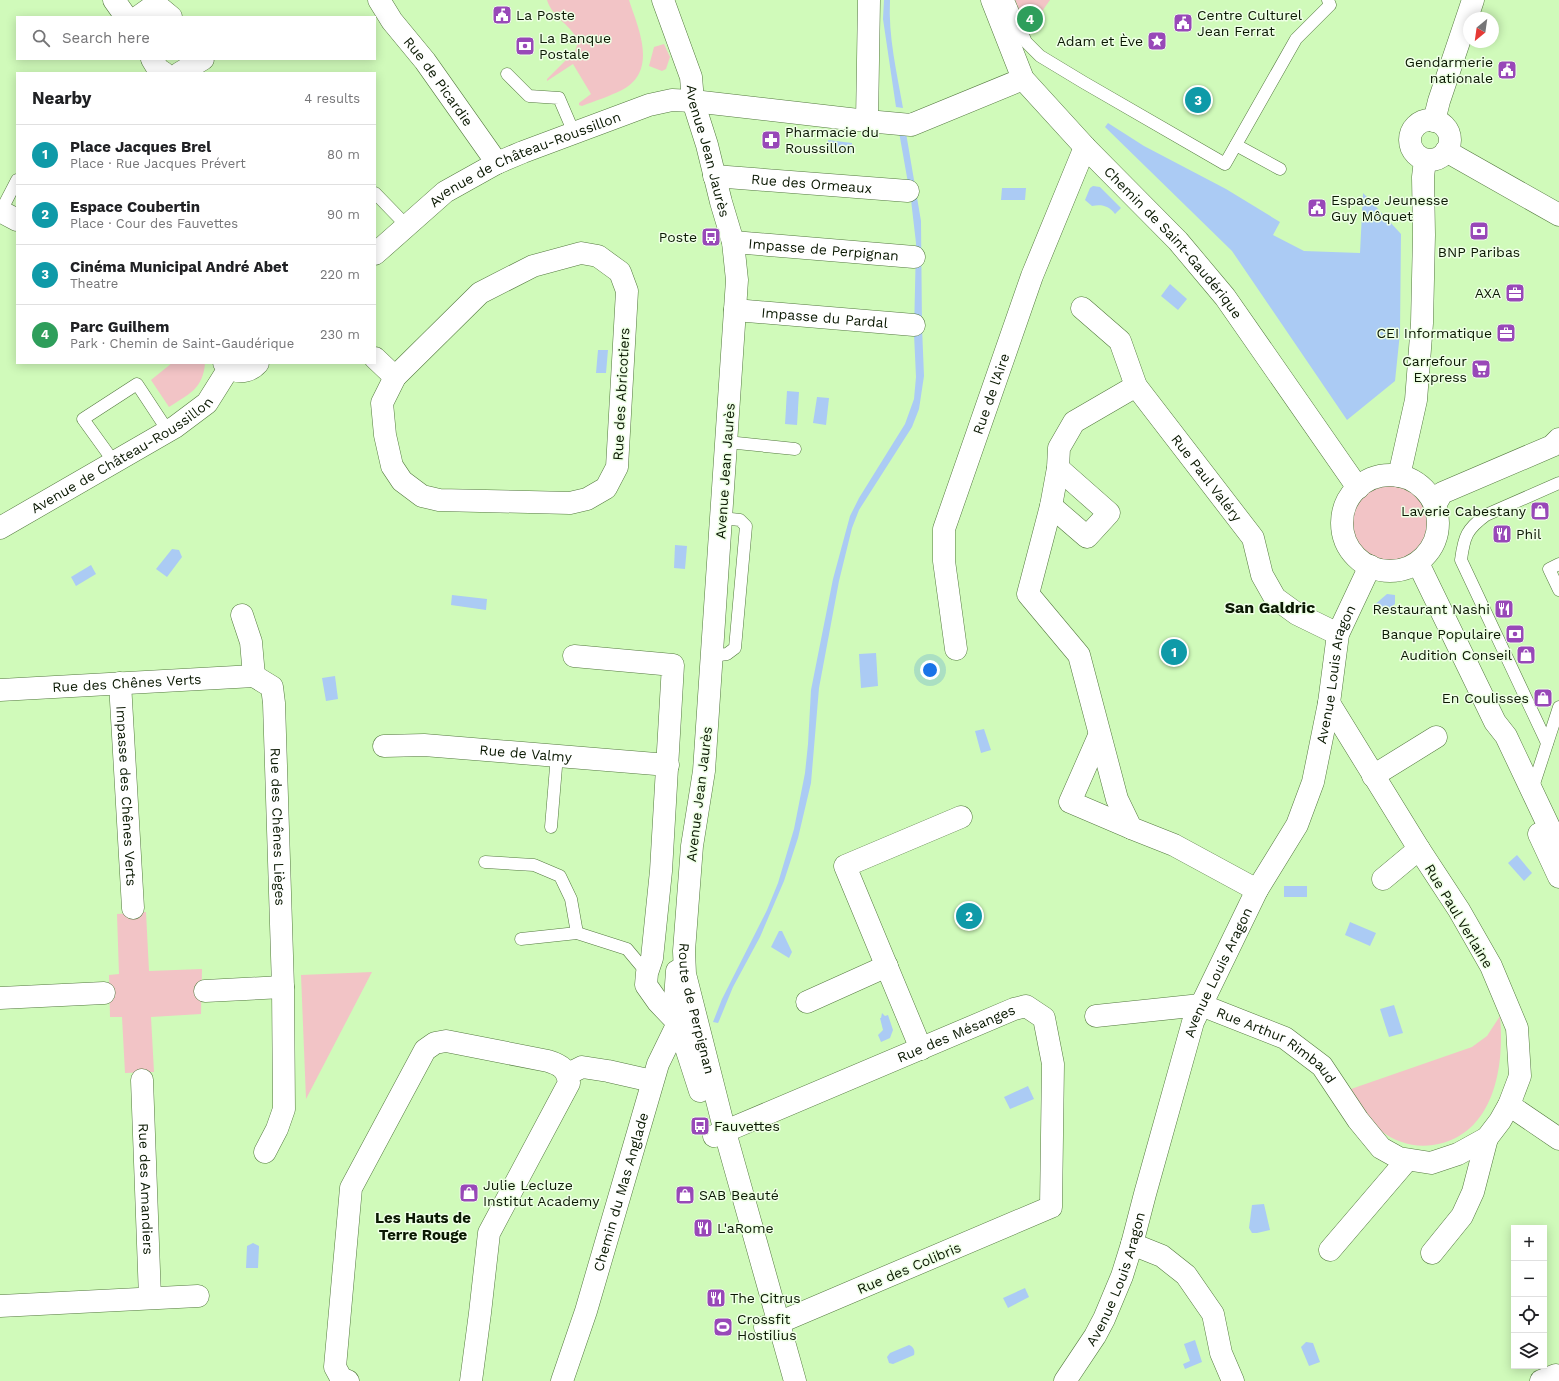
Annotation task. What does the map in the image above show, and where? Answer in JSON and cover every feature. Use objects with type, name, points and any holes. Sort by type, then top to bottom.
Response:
[{"type":"street","points":[[114,0],[125,16]]},
{"type":"street","name":"Rue de Picardie","points":[[379,0],[392,21],[425,61],[497,163]]},
{"type":"street","name":"Avenue Jean Jaurès","points":[[663,0],[691,77],[693,101],[707,145],[714,176],[733,242],[737,280],[704,771],[692,846],[684,951]]},
{"type":"street","points":[[867,122],[869,0]]},
{"type":"street","name":"Chemin de Saint-Gaudérique","points":[[992,0],[1023,79],[1085,147],[1178,241],[1225,297],[1358,488]]},
{"type":"street","points":[[1434,121],[1439,101],[1473,0]]},
{"type":"street","points":[[139,16],[152,7],[159,7],[169,16]]},
{"type":"street","points":[[153,60],[158,69],[162,72]]},
{"type":"street","points":[[182,72],[201,60]]},
{"type":"street","name":"Avenue de Château-Roussillon","points":[[376,253],[445,192],[497,163],[649,105],[672,100],[693,101],[867,122],[903,124],[1023,79]]},
{"type":"street","points":[[1424,121],[1434,121],[1443,125],[1449,137],[1449,143],[1446,151],[1438,158],[1425,160],[1414,153],[1411,147],[1410,134],[1418,124],[1424,121]]},
{"type":"street","name":"Rue de l'Aire","points":[[956,649],[944,561],[944,529],[1032,276],[1085,147]]},
{"type":"street","points":[[1446,151],[1559,214]]},
{"type":"street","points":[[1399,476],[1416,400],[1422,323],[1424,235],[1423,177],[1425,160]]},
{"type":"street","name":"Rue des Ormeaux","points":[[714,176],[908,191]]},
{"type":"street","name":"Impasse de Perpignan","points":[[733,242],[914,257]]},
{"type":"street","name":"Rue des Abricotiers","points":[[581,253],[598,256],[620,272],[627,292],[618,467],[606,488],[588,499],[570,503],[439,500],[422,496],[402,481],[392,466],[385,434],[382,403],[395,377],[480,293],[533,266],[581,253]]},
{"type":"street","name":"Rue Paul Valéry","points":[[1082,308],[1120,342],[1136,386],[1253,538],[1262,575],[1275,598],[1297,614],[1338,634]]},
{"type":"street","name":"Impasse du Pardal","points":[[735,310],[914,325]]},
{"type":"street","points":[[376,359],[395,377]]},
{"type":"street","points":[[227,366],[235,371],[242,372],[248,371],[257,364]]},
{"type":"street","name":"Avenue de Château-Roussillon","points":[[0,528],[168,431],[207,403],[227,366]]},
{"type":"street","points":[[1131,828],[1117,799],[1099,736],[1079,655],[1028,594],[1051,506],[1058,468],[1059,448],[1074,422],[1136,386]]},
{"type":"street","points":[[1435,505],[1442,493],[1552,446],[1559,439]]},
{"type":"street","points":[[1051,506],[1087,537],[1109,513],[1058,468]]},
{"type":"street","points":[[1384,476],[1399,476],[1420,486],[1429,495],[1435,505],[1438,529],[1433,546],[1418,563],[1406,568],[1386,571],[1370,566],[1357,557],[1347,544],[1343,529],[1344,511],[1349,498],[1358,488],[1370,480],[1384,476]]},
{"type":"street","points":[[1418,563],[1495,722],[1506,736],[1559,848]]},
{"type":"street","name":"Avenue Louis Aragon","points":[[1065,1381],[1095,1336],[1104,1319],[1122,1276],[1193,1022],[1257,890],[1296,825],[1313,782],[1329,703],[1338,634],[1370,566]]},
{"type":"street","points":[[242,615],[251,642],[254,676]]},
{"type":"street","points":[[574,656],[673,665],[661,871],[652,958],[647,973],[646,985],[658,1002],[687,1020]]},
{"type":"street","name":"Rue des Chênes Verts","points":[[0,690],[254,676]]},
{"type":"street","name":"Rue des Chênes Lièges","points":[[254,676],[272,687],[274,703],[283,987],[284,1108],[277,1130],[265,1152]]},
{"type":"street","name":"Impasse des Chênes Verts","points":[[120,683],[133,908]]},
{"type":"street","name":"Rue Paul Verlaine","points":[[1329,703],[1373,776],[1459,910],[1491,966],[1517,1028],[1520,1076],[1509,1105],[1500,1121],[1487,1138]]},
{"type":"street","points":[[1495,722],[1496,738],[1559,878]]},
{"type":"street","points":[[1099,736],[1070,802],[1174,845],[1257,890]]},
{"type":"street","points":[[1373,776],[1436,738]]},
{"type":"street","name":"Rue de Valmy","points":[[384,746],[424,745],[668,765]]},
{"type":"street","points":[[921,1049],[845,866],[961,817]]},
{"type":"street","name":"Rue Paul Verlaine","points":[[1382,879],[1419,849]]},
{"type":"street","name":"Route de Perpignan","points":[[684,951],[687,1020],[772,1325],[795,1381]]},
{"type":"street","points":[[806,1002],[887,966]]},
{"type":"street","points":[[205,991],[283,987]]},
{"type":"street","points":[[0,998],[104,993]]},
{"type":"street","points":[[1096,1016],[1201,1004]]},
{"type":"street","name":"Rue Arthur Rimbaud","points":[[1201,1004],[1286,1038],[1322,1066],[1358,1120],[1381,1148],[1399,1158],[1431,1163],[1458,1154],[1487,1138]]},
{"type":"street","name":"Rue des Mésanges","points":[[720,1134],[1014,1009],[1026,1006],[1044,1018],[1053,1064],[1051,1207]]},
{"type":"street","name":"Chemin du Mas Anglade","points":[[562,1381],[586,1311],[652,1081],[658,1064],[687,1020]]},
{"type":"street","points":[[348,1381],[341,1378],[335,1367],[350,1188],[425,1050],[436,1043],[446,1041],[548,1061],[559,1065],[568,1074],[569,1083],[489,1234],[471,1381]]},
{"type":"street","points":[[568,1074],[582,1067],[652,1081]]},
{"type":"street","name":"Rue des Amandiers","points":[[142,1080],[150,1298]]},
{"type":"street","points":[[1509,1105],[1559,1139]]},
{"type":"street","points":[[1432,1253],[1462,1216],[1472,1192],[1487,1138]]},
{"type":"street","points":[[1330,1250],[1407,1160]]},
{"type":"street","name":"Rue des Colibris","points":[[772,1325],[1051,1207]]},
{"type":"street","points":[[1132,1244],[1162,1256],[1186,1275],[1213,1314],[1221,1353],[1233,1381]]},
{"type":"street","points":[[0,1306],[198,1296]]},
{"type":"street","name":"Route de Perpignan","points":[[772,1325],[780,1381]]},
{"type":"lane","points":[[1008,0],[1026,42],[1040,56],[1225,164],[1296,39],[1330,5],[1328,0]]},
{"type":"lane","points":[[507,74],[529,96],[559,98],[574,133]]},
{"type":"lane","points":[[1236,145],[1280,169]]},
{"type":"lane","points":[[4,213],[16,183]]},
{"type":"lane","points":[[376,194],[407,226]]},
{"type":"lane","points":[[114,462],[84,419],[137,384],[168,431]]},
{"type":"lane","points":[[727,442],[795,450]]},
{"type":"lane","points":[[1548,743],[1461,560],[1466,535],[1476,522],[1486,514],[1559,483]]},
{"type":"lane","points":[[1559,564],[1550,569],[1559,590]]},
{"type":"lane","points":[[1532,792],[1559,707]]},
{"type":"lane","points":[[551,827],[557,755]]},
{"type":"lane","points":[[484,862],[534,865],[560,876],[571,899],[577,933]]},
{"type":"lane","points":[[521,939],[577,933],[627,949],[647,973]]},
{"type":"shaded area","points":[[547,0],[629,0],[637,23],[643,48],[643,61],[640,72],[633,82],[622,90],[582,106],[579,105],[579,103],[591,94],[573,64],[547,81],[547,79],[575,51],[578,43],[572,32],[553,12]]},
{"type":"shaded area","points":[[1015,0],[1050,0],[1028,31]]},
{"type":"shaded area","points":[[664,44],[670,57],[666,69],[662,71],[649,66],[654,47]]},
{"type":"shaded area","points":[[171,364],[205,364],[204,372],[194,390],[169,407],[151,380]]},
{"type":"shaded area","points":[[1390,475],[1408,479],[1424,489],[1434,505],[1438,523],[1434,541],[1424,557],[1408,567],[1390,571],[1372,567],[1356,557],[1346,541],[1342,523],[1346,505],[1356,489],[1372,479]]},
{"type":"shaded area","points":[[146,912],[149,971],[202,969],[201,1014],[151,1017],[154,1072],[125,1073],[122,1017],[110,1017],[109,975],[119,974],[117,914]]},
{"type":"shaded area","points":[[372,972],[306,1099],[301,975]]},
{"type":"shaded area","points":[[1500,1016],[1501,1036],[1497,1077],[1491,1096],[1482,1114],[1470,1128],[1454,1139],[1426,1146],[1412,1145],[1399,1141],[1381,1131],[1364,1112],[1351,1089],[1472,1047],[1487,1036]]},
{"type":"water","points":[[884,0],[890,0],[890,27],[903,108],[896,107],[883,19]]},
{"type":"water","points":[[1108,123],[1144,146],[1226,189],[1280,222],[1273,235],[1304,251],[1360,253],[1363,193],[1401,234],[1400,333],[1395,381],[1347,420],[1232,251],[1105,127]]},
{"type":"water","points":[[899,132],[906,133],[921,221],[924,376],[919,409],[912,427],[859,510],[852,528],[839,581],[819,688],[811,783],[798,838],[784,881],[760,937],[733,987],[718,1023],[713,1022],[722,999],[767,910],[778,883],[794,829],[805,773],[811,690],[833,579],[850,516],[859,498],[905,424],[914,399],[916,377],[914,334],[916,243],[911,200]]},
{"type":"water","points":[[828,140],[852,143],[851,154],[827,152]]},
{"type":"water","points":[[1093,186],[1100,187],[1121,208],[1115,214],[1108,207],[1099,205],[1092,206],[1085,200],[1090,188]]},
{"type":"water","points":[[1002,188],[1026,188],[1025,200],[1001,200]]},
{"type":"water","points":[[1170,284],[1187,299],[1178,310],[1161,296]]},
{"type":"water","points":[[598,350],[608,350],[606,373],[596,373]]},
{"type":"water","points":[[787,391],[799,392],[797,425],[785,424]]},
{"type":"water","points":[[817,397],[829,398],[826,425],[813,423]]},
{"type":"water","points":[[675,545],[687,546],[685,569],[674,568]]},
{"type":"water","points":[[172,549],[179,550],[182,557],[167,577],[156,569]]},
{"type":"water","points":[[91,565],[96,574],[76,586],[71,577]]},
{"type":"water","points":[[1387,594],[1395,595],[1395,604],[1381,615],[1373,606]]},
{"type":"water","points":[[452,595],[487,599],[486,610],[451,605]]},
{"type":"water","points":[[876,653],[878,686],[861,688],[859,654]]},
{"type":"water","points":[[335,676],[338,699],[326,701],[322,678]]},
{"type":"water","points":[[984,729],[991,750],[981,753],[975,731]]},
{"type":"water","points":[[1517,855],[1532,873],[1524,881],[1508,863]]},
{"type":"water","points":[[1284,886],[1307,886],[1307,897],[1284,897]]},
{"type":"water","points":[[1350,922],[1376,933],[1370,946],[1345,935]]},
{"type":"water","points":[[779,931],[782,931],[792,952],[789,958],[771,947]]},
{"type":"water","points":[[1394,1005],[1403,1033],[1389,1037],[1380,1009]]},
{"type":"water","points":[[882,1013],[885,1016],[888,1015],[893,1030],[890,1038],[881,1042],[878,1035],[883,1030],[880,1018]]},
{"type":"water","points":[[1028,1086],[1034,1099],[1010,1109],[1004,1097]]},
{"type":"water","points":[[1264,1204],[1270,1230],[1252,1233],[1249,1228],[1252,1205]]},
{"type":"water","points":[[253,1243],[259,1246],[258,1268],[246,1268],[247,1246]]},
{"type":"water","points":[[1025,1288],[1029,1297],[1008,1308],[1003,1298]]},
{"type":"water","points":[[1195,1340],[1202,1362],[1185,1369],[1183,1364],[1190,1361],[1184,1344]]},
{"type":"water","points":[[1306,1342],[1313,1343],[1320,1362],[1309,1366],[1301,1347]]},
{"type":"water","points":[[909,1345],[914,1349],[914,1355],[893,1364],[889,1363],[887,1357],[890,1353]]},
{"type":"place","name":"La Poste","points":[[502,15]]},
{"type":"place","name":"Parc Guilhem","points":[[1030,19]]},
{"type":"place","name":"Centre Culturel Jean Ferrat","points":[[1183,23]]},
{"type":"place","name":"Adam et Ève","points":[[1157,41]]},
{"type":"place","name":"La Banque Postale","points":[[525,46]]},
{"type":"place","name":"Gendarmerie nationale","points":[[1507,70]]},
{"type":"place","name":"Cinéma Municipal André Abet","points":[[1198,100]]},
{"type":"place","name":"Pharmacie du Roussillon","points":[[771,140]]},
{"type":"place","name":"Espace Jeunesse Guy Môquet","points":[[1317,208]]},
{"type":"place","name":"BNP Paribas","points":[[1479,231]]},
{"type":"place","name":"Poste","points":[[711,237]]},
{"type":"place","name":"AXA","points":[[1515,293]]},
{"type":"place","name":"CEI Informatique","points":[[1506,333]]},
{"type":"place","name":"Carrefour Express","points":[[1481,369]]},
{"type":"place","name":"Laverie Cabestany","points":[[1540,511]]},
{"type":"place","name":"Phil","points":[[1502,534]]},
{"type":"place","name":"Restaurant Nashi","points":[[1504,609]]},
{"type":"place","name":"Banque Populaire","points":[[1515,634]]},
{"type":"place","name":"Place Jacques Brel","points":[[1174,652]]},
{"type":"place","name":"Audition Conseil","points":[[1526,655]]},
{"type":"place","name":"En Coulisses","points":[[1543,698]]},
{"type":"place","name":"Espace Coubertin","points":[[969,916]]},
{"type":"place","name":"Fauvettes","points":[[700,1126]]},
{"type":"place","name":"Julie Lecluze Institut Academy","points":[[469,1193]]},
{"type":"place","name":"SAB Beauté","points":[[685,1195]]},
{"type":"place","name":"L'aRome","points":[[703,1228]]},
{"type":"place","name":"The Citrus","points":[[716,1298]]},
{"type":"place","name":"Crossfit Hostilius","points":[[723,1327]]},
{"type":"district","name":"San Galdric","points":[[1270,607]]},
{"type":"district","name":"Les Hauts de Terre Rouge","points":[[423,1226]]}]
